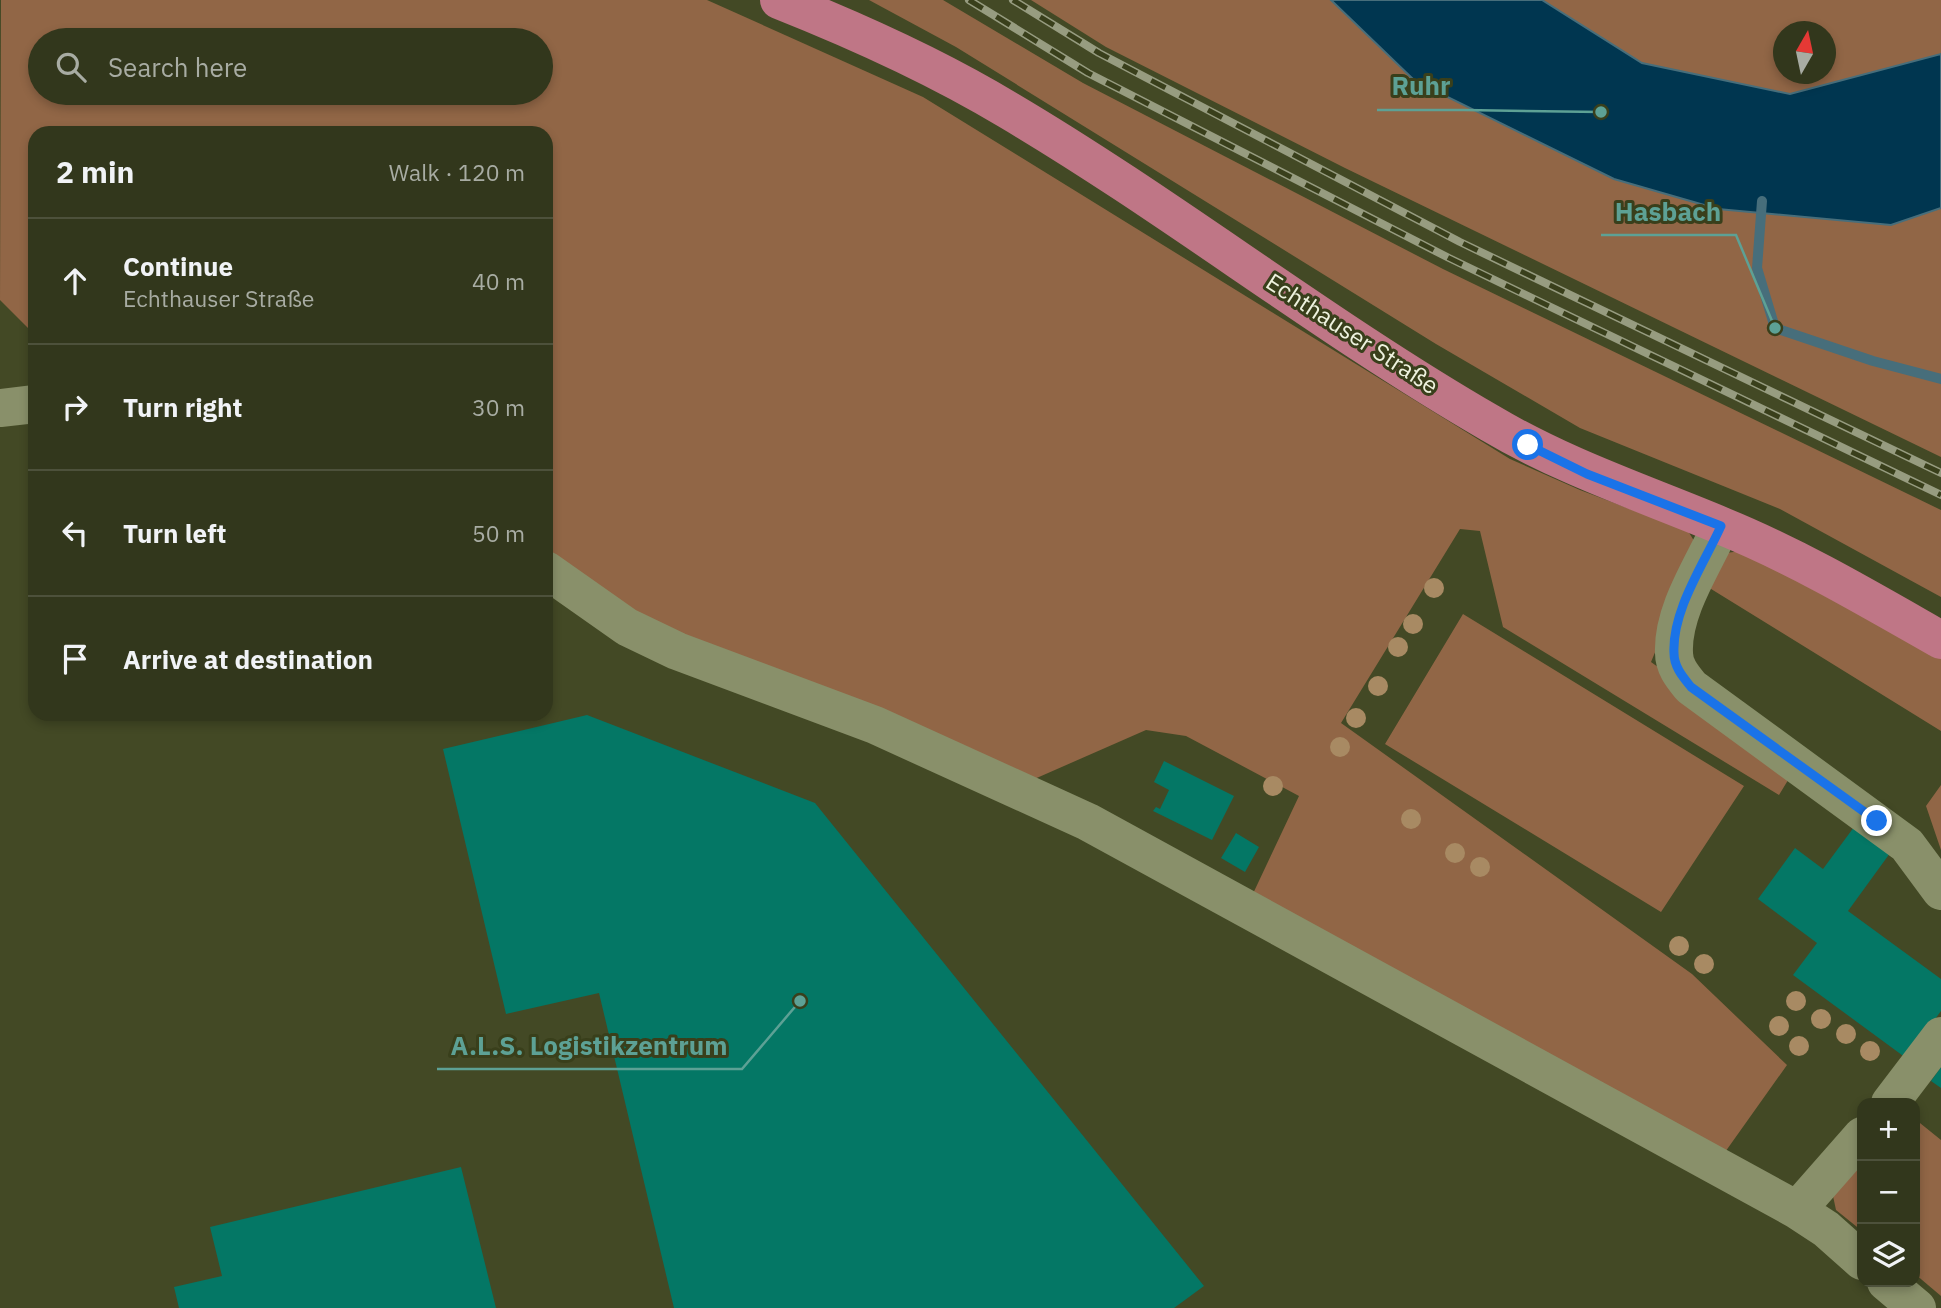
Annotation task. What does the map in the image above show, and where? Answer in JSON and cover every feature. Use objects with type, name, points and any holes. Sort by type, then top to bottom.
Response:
[{"type":"main road","name":"Echthauser Straße","points":[[779,0],[863,34],[1007,109],[1443,394],[1528,445],[1587,474],[1790,556],[1941,640]]},
{"type":"lane","points":[[0,408],[28,405]]},
{"type":"lane","points":[[1721,526],[1679,621],[1674,654],[1678,671],[1691,687],[1907,845],[1941,891]]},
{"type":"lane","points":[[553,575],[627,627],[677,651],[875,725],[1088,822],[1797,1210],[1826,1229],[1857,1257]]},
{"type":"lane","points":[[1894,1098],[1941,1036]]},
{"type":"lane","points":[[1797,1210],[1857,1142]]},
{"type":"lane","points":[[1892,1287],[1917,1308]]},
{"type":"shaded area","points":[[1,0],[707,0],[923,97],[1510,459],[1580,490],[1688,531],[1696,544],[1696,554],[1651,662],[1796,767],[1779,795],[1503,627],[1480,531],[1460,529],[1341,723],[1692,974],[1787,1065],[1723,1155],[1250,900],[1299,796],[1186,736],[1146,730],[1023,784],[671,638],[553,563],[553,126],[28,126],[28,328],[0,300]]},
{"type":"shaded area","points":[[869,0],[943,0],[1083,83],[1443,269],[1941,510],[1941,597],[1780,509],[1580,428],[1436,344],[956,47]]},
{"type":"shaded area","points":[[1031,0],[1331,0],[1415,81],[1891,225],[1941,208],[1941,457],[1345,168],[1106,47]]},
{"type":"shaded area","points":[[1542,0],[1941,0],[1941,54],[1836,82],[1836,21],[1773,21],[1773,84],[1828,84],[1790,94],[1642,63]]},
{"type":"shaded area","points":[[1741,551],[1941,658],[1941,731],[1703,584],[1726,553]]},
{"type":"shaded area","points":[[1463,614],[1744,786],[1661,912],[1385,744]]},
{"type":"shaded area","points":[[1941,785],[1941,850],[1926,806]]},
{"type":"shaded area","points":[[1920,1123],[1941,1140],[1941,1296],[1920,1278]]},
{"type":"shaded area","points":[[1857,1169],[1857,1227],[1836,1210],[1833,1196]]},
{"type":"water","points":[[1331,0],[1542,0],[1642,63],[1790,94],[1836,84],[1836,82],[1941,54],[1941,208],[1891,225],[1718,209],[1614,179],[1415,81]]},
{"type":"building","points":[[587,715],[815,803],[1204,1286],[1174,1308],[674,1308],[599,993],[506,1014],[443,749]]},
{"type":"building","points":[[1164,761],[1234,796],[1212,840],[1153,811],[1156,807],[1160,809],[1169,790],[1154,782]]},
{"type":"building","points":[[1857,823],[1893,849],[1848,911],[1941,979],[1941,1011],[1906,1058],[1793,975],[1817,943],[1758,899],[1795,848],[1823,869]]},
{"type":"building","points":[[1236,833],[1259,847],[1245,872],[1221,858]]},
{"type":"building","points":[[1941,1067],[1941,1088],[1931,1081]]},
{"type":"building","points":[[461,1167],[496,1308],[179,1308],[174,1287],[222,1276],[210,1227]]},
{"type":"waterway","points":[[1762,201],[1757,268],[1775,328],[1873,361],[1941,379]]},
{"type":"railway","points":[[969,0],[1088,73],[1449,258],[1941,495]]},
{"type":"railway","points":[[1013,0],[1099,53],[1460,242],[1941,473]]},
{"type":"place","name":"Ruhr","points":[[1601,112]]},
{"type":"place","name":"Hasbach","points":[[1775,328]]},
{"type":"place","name":"A.L.S. Logistikzentrum","points":[[800,1001]]},
{"type":"route","points":[[1528,445],[1587,474],[1721,526],[1679,621],[1674,654],[1678,671],[1691,687],[1877,821]]}]
